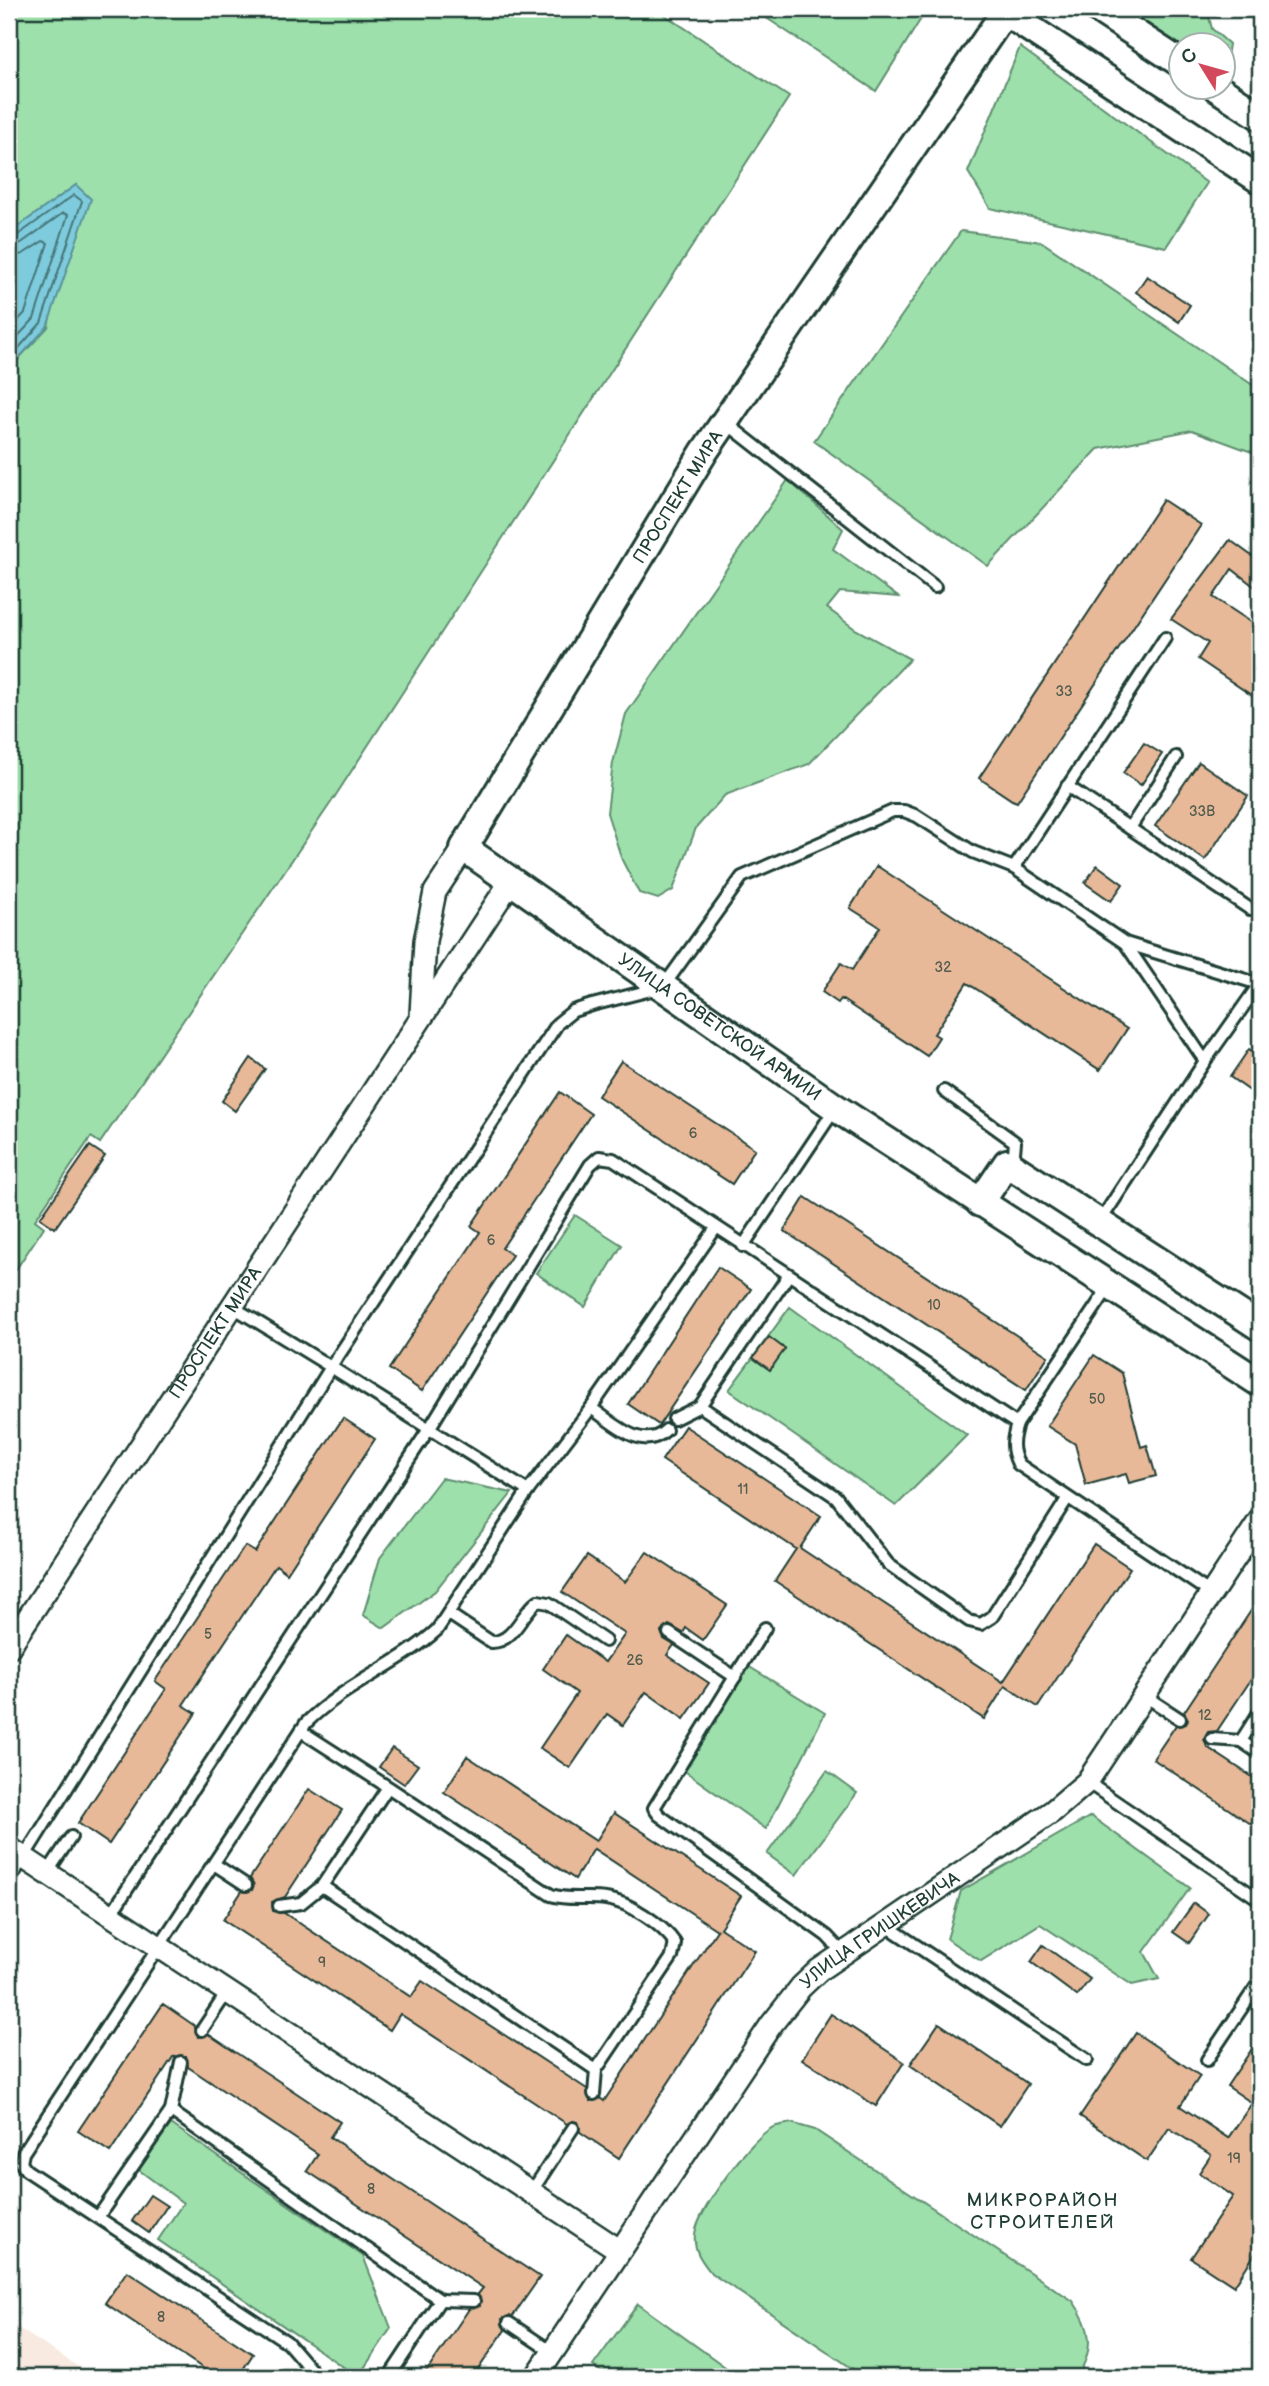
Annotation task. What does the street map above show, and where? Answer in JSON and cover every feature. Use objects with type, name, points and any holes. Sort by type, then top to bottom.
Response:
[{"type":"street","points":[[1098,9],[1168,55]]},
{"type":"street","points":[[1006,10],[1260,180]]},
{"type":"street","name":"ПРОСПЕКТ МИРА","points":[[420,1017],[425,941],[435,892],[725,422],[1006,10]]},
{"type":"street","points":[[1238,102],[1260,117]]},
{"type":"street","name":"УЛИЦА СОВЕТСКОЙ АРМИИ","points":[[464,848],[836,1108],[1260,1383]]},
{"type":"street","name":"ПРОСПЕКТ МИРА","points":[[9,1647],[420,1017],[512,881]]},
{"type":"street","points":[[980,1203],[1007,1163],[1260,1327]]},
{"type":"street","name":"УЛИЦА ГРИШКЕВИЧА","points":[[536,2377],[771,2025],[801,1987],[843,1954],[1053,1811],[1087,1782],[1260,1520]]},
{"type":"street","points":[[16,1853],[620,2250]]},
{"type":"lane","points":[[725,422],[935,587]]},
{"type":"lane","points":[[1014,868],[1165,638]]},
{"type":"lane","points":[[1129,828],[1176,757]]},
{"type":"lane","points":[[1067,786],[1250,909]]},
{"type":"lane","points":[[9,1881],[16,1853],[558,1023],[573,1011],[663,987],[742,877],[893,810],[904,811],[917,816],[973,852],[1014,868],[1125,943],[1260,984],[1205,1061],[1099,1223]]},
{"type":"lane","points":[[1125,943],[1205,1061]]},
{"type":"lane","points":[[944,1091],[1015,1142],[1014,1153],[1007,1163]]},
{"type":"lane","points":[[743,1246],[836,1108]]},
{"type":"lane","points":[[111,1914],[429,1429],[590,1165],[599,1157],[613,1159],[1017,1424]]},
{"type":"lane","points":[[317,2377],[287,2342],[26,2171],[21,2163],[23,2152],[301,1731],[329,1700],[419,1646],[437,1630],[528,1491],[591,1408],[716,1228]]},
{"type":"lane","points":[[674,1419],[700,1406],[788,1276]]},
{"type":"lane","points":[[1109,1287],[1017,1424],[1012,1439],[1012,1453],[1018,1464],[1067,1499],[1212,1594]]},
{"type":"lane","points":[[233,1307],[528,1491]]},
{"type":"lane","points":[[700,1406],[835,1497],[900,1576],[968,1621],[981,1625],[992,1617],[1067,1499]]},
{"type":"lane","points":[[591,1408],[639,1439],[649,1440],[666,1430]]},
{"type":"lane","points":[[449,1614],[491,1642],[500,1642],[508,1637],[528,1608],[538,1601],[549,1603],[605,1641]]},
{"type":"lane","points":[[765,1628],[654,1808],[659,1815],[827,1936],[843,1954]]},
{"type":"lane","points":[[669,1633],[735,1677]]},
{"type":"lane","points":[[1146,1696],[1180,1719]]},
{"type":"lane","points":[[1241,1741],[1260,1711]]},
{"type":"lane","points":[[301,1731],[551,1895],[567,1900],[604,1899],[621,1903],[668,1933],[674,1943],[672,1958],[596,2070],[594,2094]]},
{"type":"lane","points":[[1212,1740],[1241,1741],[1260,1754]]},
{"type":"lane","points":[[1087,1782],[1260,1900]]},
{"type":"lane","points":[[279,1906],[301,1903],[322,1886],[387,1787]]},
{"type":"lane","points":[[47,1873],[71,1838]]},
{"type":"lane","points":[[214,1864],[246,1885]]},
{"type":"lane","points":[[322,1886],[596,2070]]},
{"type":"lane","points":[[887,1926],[1087,2060]]},
{"type":"lane","points":[[1207,2060],[1260,1981]]},
{"type":"lane","points":[[202,2030],[228,1990]]},
{"type":"lane","points":[[98,2217],[171,2111],[181,2062]]},
{"type":"lane","points":[[171,2111],[440,2300],[474,2301]]},
{"type":"lane","points":[[532,2191],[573,2128]]},
{"type":"lane","points":[[389,2377],[440,2300]]},
{"type":"lane","points":[[509,2323],[552,2352]]},
{"type":"shaded area","points":[[9,2322],[94,2377],[9,2377]]},
{"type":"green space","points":[[9,9],[656,9],[789,97],[332,801],[100,1143],[91,1137],[35,1220],[44,1227],[9,1280],[9,369],[48,327],[76,185],[9,233]]},
{"type":"green space","points":[[753,9],[927,9],[876,91]]},
{"type":"green space","points":[[1127,9],[1207,9],[1212,29],[1215,32],[1168,32],[1168,39]]},
{"type":"green space","points":[[1020,47],[1207,183],[1166,247],[990,208],[968,172]]},
{"type":"green space","points":[[961,231],[1042,242],[1260,390],[1260,455],[1192,430],[1098,449],[988,566],[814,441]]},
{"type":"green space","points":[[788,480],[843,529],[833,549],[898,597],[840,592],[827,608],[855,629],[910,659],[809,764],[725,795],[696,828],[673,890],[658,899],[639,893],[622,860],[607,813],[613,763],[626,714]]},
{"type":"green space","points":[[575,1215],[622,1245],[585,1307],[536,1273]]},
{"type":"green space","points":[[790,1307],[967,1435],[896,1506],[729,1390]]},
{"type":"green space","points":[[441,1478],[512,1493],[435,1591],[384,1628],[363,1615],[380,1558]]},
{"type":"green space","points":[[743,1663],[825,1713],[766,1829],[679,1767]]},
{"type":"green space","points":[[827,1771],[857,1793],[796,1875],[767,1854]]},
{"type":"green space","points":[[1091,1816],[1190,1888],[1144,1952],[1159,1979],[1132,1985],[1040,1924],[981,1961],[947,1939],[961,1891]]},
{"type":"green space","points":[[791,2123],[815,2130],[1073,2301],[1084,2320],[1089,2339],[1087,2357],[1077,2377],[865,2377],[711,2273],[695,2246],[698,2223],[715,2194],[750,2147],[770,2129]]},
{"type":"green space","points":[[171,2124],[363,2256],[391,2328],[358,2377],[158,2240],[183,2203],[139,2170]]},
{"type":"green space","points":[[638,2304],[739,2377],[609,2377],[593,2366]]},
{"type":"water","points":[[76,185],[91,199],[47,327],[9,369],[9,233]]},
{"type":"building","points":[[1147,276],[1190,305],[1179,322],[1136,292]]},
{"type":"building","points":[[1163,500],[1201,525],[1017,802],[1012,800],[979,778]]},
{"type":"building","points":[[1230,540],[1260,562],[1260,591],[1232,569],[1213,597],[1260,628],[1260,701],[1198,659],[1208,643],[1171,619]]},
{"type":"building","points":[[1144,743],[1162,754],[1141,785],[1123,773]]},
{"type":"building","points":[[1199,762],[1248,796],[1205,860],[1155,826]]},
{"type":"building","points":[[1097,865],[1123,884],[1111,901],[1085,883]]},
{"type":"building","points":[[877,866],[1127,1029],[1100,1070],[967,983],[934,1034],[939,1037],[927,1056],[841,999],[838,1003],[822,992],[841,963],[852,970],[880,927],[850,908]]},
{"type":"building","points":[[1249,1049],[1260,1056],[1260,1098],[1230,1077]]},
{"type":"building","points":[[251,1058],[265,1069],[235,1111],[222,1101]]},
{"type":"building","points":[[621,1061],[755,1149],[732,1184],[598,1096]]},
{"type":"building","points":[[560,1092],[591,1114],[502,1248],[512,1255],[422,1391],[389,1369],[480,1232],[471,1226]]},
{"type":"building","points":[[90,1146],[105,1156],[55,1228],[40,1218]]},
{"type":"building","points":[[805,1197],[1048,1356],[1026,1390],[784,1231]]},
{"type":"building","points":[[718,1267],[751,1289],[659,1425],[628,1404]]},
{"type":"building","points":[[769,1337],[785,1349],[770,1370],[753,1358]]},
{"type":"building","points":[[1094,1355],[1122,1373],[1141,1447],[1147,1445],[1156,1476],[1129,1483],[1126,1474],[1086,1485],[1075,1444],[1047,1426]]},
{"type":"building","points":[[343,1418],[375,1439],[287,1573],[276,1565],[183,1705],[196,1713],[109,1844],[78,1823],[166,1689],[155,1681],[245,1546],[255,1552]]},
{"type":"building","points":[[685,1426],[821,1516],[800,1548],[1003,1682],[1094,1544],[1130,1568],[1038,1707],[1005,1686],[984,1719],[775,1581],[796,1549],[662,1460]]},
{"type":"building","points":[[647,1552],[727,1605],[703,1640],[686,1628],[683,1633],[669,1625],[661,1632],[664,1639],[674,1645],[667,1655],[709,1683],[684,1719],[646,1692],[623,1725],[607,1714],[570,1768],[540,1748],[577,1693],[543,1669],[566,1635],[605,1662],[625,1634],[562,1592],[587,1556],[625,1582]]},
{"type":"building","points":[[1260,1597],[1260,1666],[1217,1731],[1208,1732],[1204,1739],[1207,1747],[1260,1782],[1260,1830],[1153,1759],[1176,1725],[1186,1724],[1188,1719],[1184,1712]]},
{"type":"building","points":[[392,1748],[418,1765],[404,1784],[379,1767]]},
{"type":"building","points":[[467,1756],[596,1841],[614,1813],[741,1896],[720,1928],[755,1951],[619,2158],[580,2132],[578,2122],[567,2124],[400,2014],[390,2030],[223,1920],[242,1891],[252,1890],[254,1885],[250,1878],[309,1789],[342,1810],[285,1897],[272,1902],[273,1911],[284,1913],[411,1997],[422,1981],[587,2089],[590,2101],[600,2098],[604,2101],[717,1930],[594,1849],[575,1879],[444,1792]]},
{"type":"building","points":[[1194,1903],[1209,1914],[1189,1943],[1173,1932]]},
{"type":"building","points":[[1043,1945],[1090,1979],[1077,1996],[1031,1962]]},
{"type":"building","points":[[163,2004],[195,2026],[198,2037],[208,2034],[340,2122],[330,2137],[540,2277],[513,2316],[502,2319],[505,2330],[473,2377],[423,2377],[469,2309],[480,2306],[478,2294],[483,2288],[307,2171],[318,2154],[188,2067],[186,2056],[173,2057],[110,2152],[78,2131]]},
{"type":"building","points":[[831,2014],[904,2062],[876,2106],[802,2059]]},
{"type":"building","points":[[939,2023],[1028,2084],[1000,2126],[910,2065]]},
{"type":"building","points":[[1136,2033],[1200,2076],[1180,2106],[1228,2138],[1252,2103],[1227,2086],[1260,2037],[1260,2246],[1234,2286],[1191,2258],[1233,2196],[1199,2173],[1211,2155],[1169,2128],[1147,2161],[1080,2116]]},
{"type":"building","points":[[150,2195],[167,2206],[149,2233],[132,2221]]},
{"type":"building","points":[[127,2271],[253,2354],[238,2377],[216,2377],[105,2303]]},
{"type":"district","name":"МИКРОРАЙОН СТРОИТЕЛЕЙ","points":[[1043,2211]]}]
